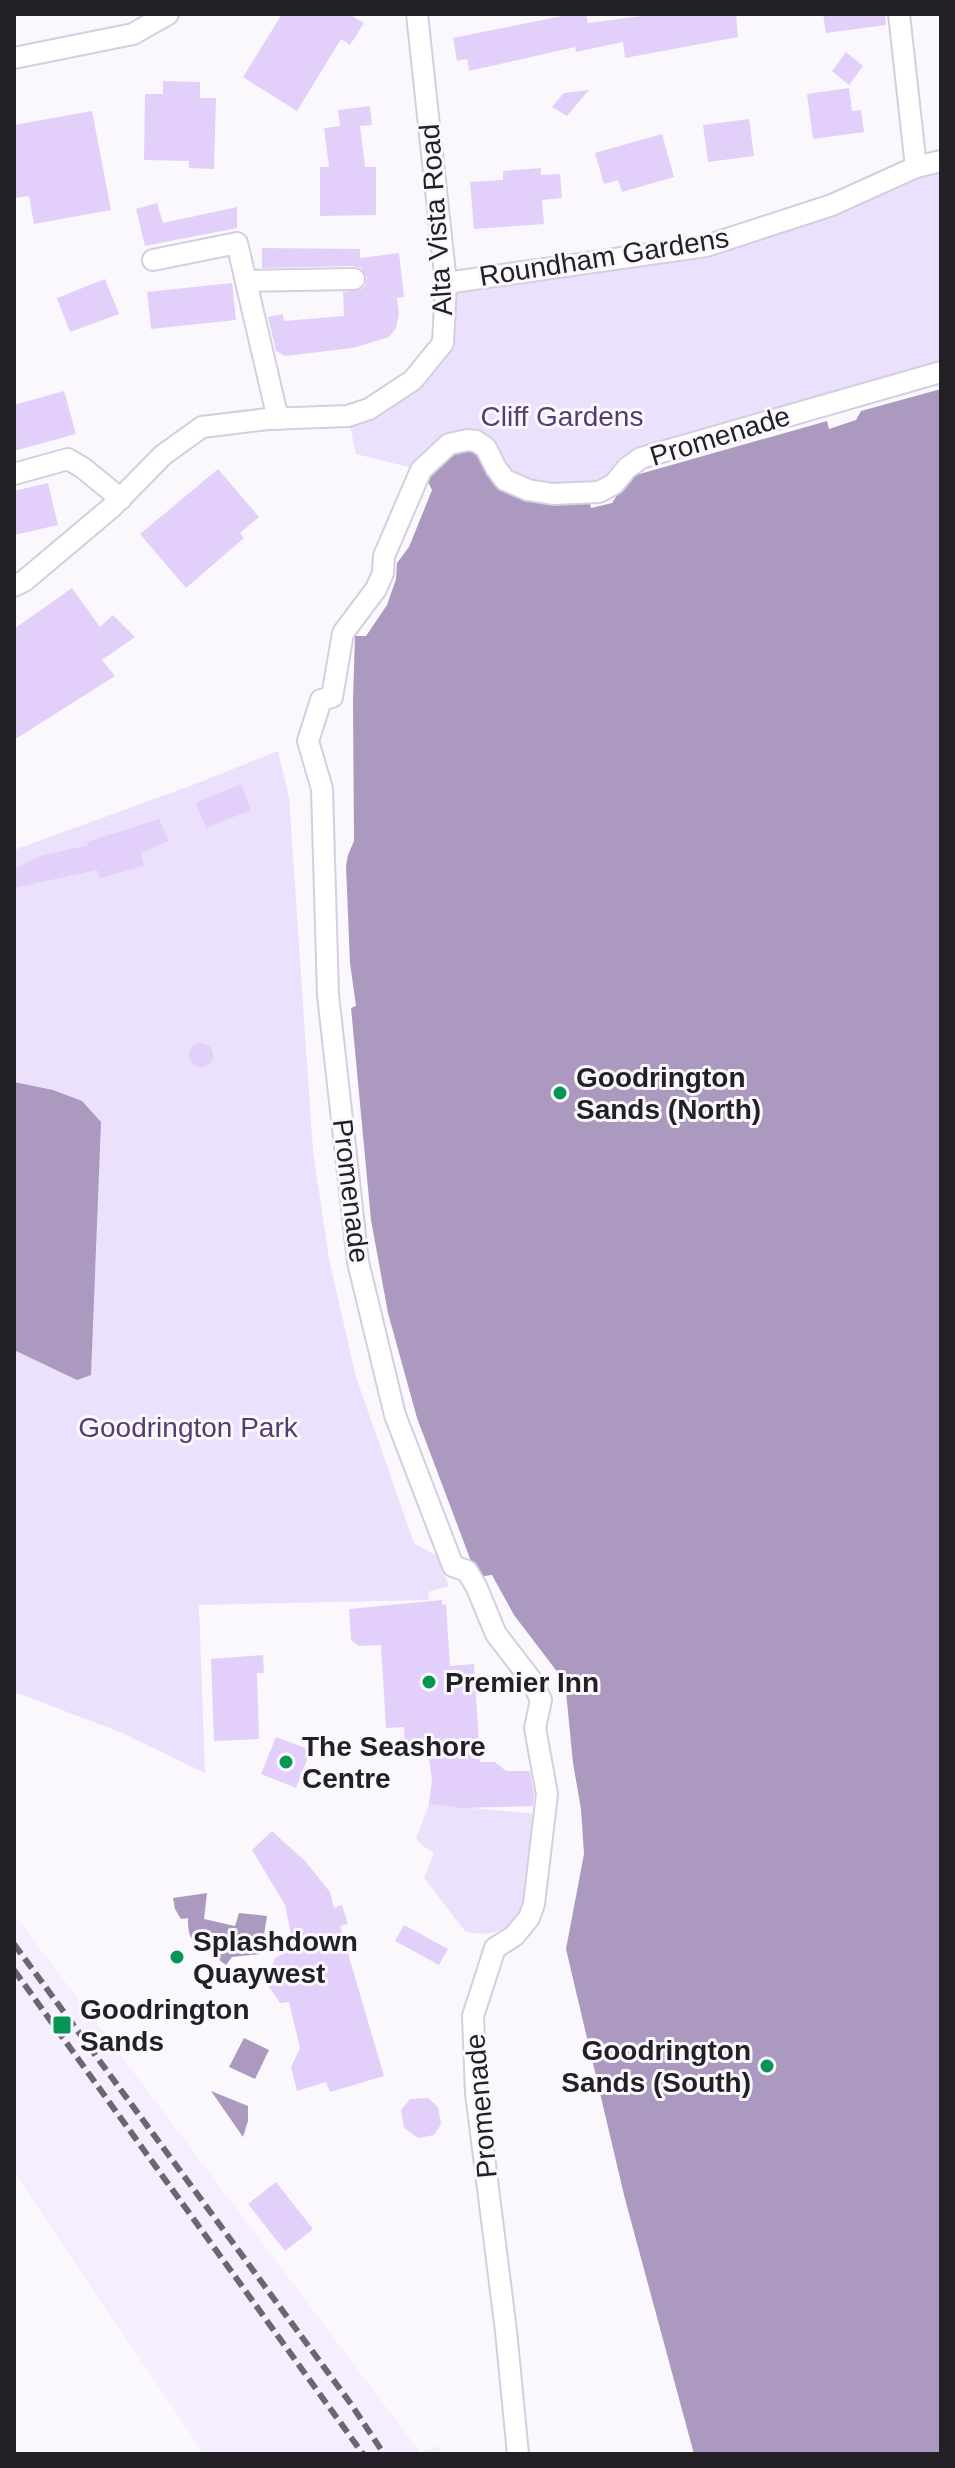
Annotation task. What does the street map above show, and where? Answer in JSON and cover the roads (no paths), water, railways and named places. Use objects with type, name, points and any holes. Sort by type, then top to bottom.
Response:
[{"type":"street","points":[[14,58],[133,34],[168,14]]},
{"type":"street","name":"Alta Vista Road","points":[[14,586],[24,581],[121,499],[163,455],[202,427],[348,416],[369,409],[413,380],[443,343],[446,283],[417,14]]},
{"type":"street","points":[[899,14],[916,167]]},
{"type":"street","name":"Roundham Gardens","points":[[446,283],[706,246],[832,205],[916,167],[941,161]]},
{"type":"street","points":[[153,260],[237,243],[278,419]]},
{"type":"street","points":[[247,281],[354,279]]},
{"type":"street","name":"Promenade","points":[[518,2454],[476,2093],[473,2016],[495,1948],[514,1936],[529,1918],[534,1904],[547,1794],[535,1728],[541,1700],[532,1681],[496,1634],[467,1571],[453,1566],[395,1415],[369,1308],[358,1262],[328,995],[322,789],[308,741],[321,700],[332,697],[343,633],[376,589],[383,573],[384,556],[421,470],[449,444],[476,441],[486,448],[505,480],[528,490],[553,494],[599,492],[614,484],[627,468],[641,458],[941,372]]},
{"type":"street","points":[[14,474],[68,459],[121,499]]},
{"type":"railway","points":[[14,1944],[351,2404],[384,2454]]},
{"type":"railway","points":[[14,1970],[363,2454]]},
{"type":"place","name":"Goodrington Sands (North)","points":[[560,1093]]},
{"type":"place","name":"Premier Inn","points":[[429,1682]]},
{"type":"place","name":"The Seashore Centre","points":[[286,1762]]},
{"type":"place","name":"Splashdown Quaywest","points":[[177,1957]]},
{"type":"place","name":"Goodrington Sands","points":[[62,2025]]},
{"type":"place","name":"Goodrington Sands (South)","points":[[767,2066]]},
{"type":"park label","name":"Cliff Gardens","points":[[562,416]]},
{"type":"park label","name":"Goodrington Park","points":[[188,1427]]}]
